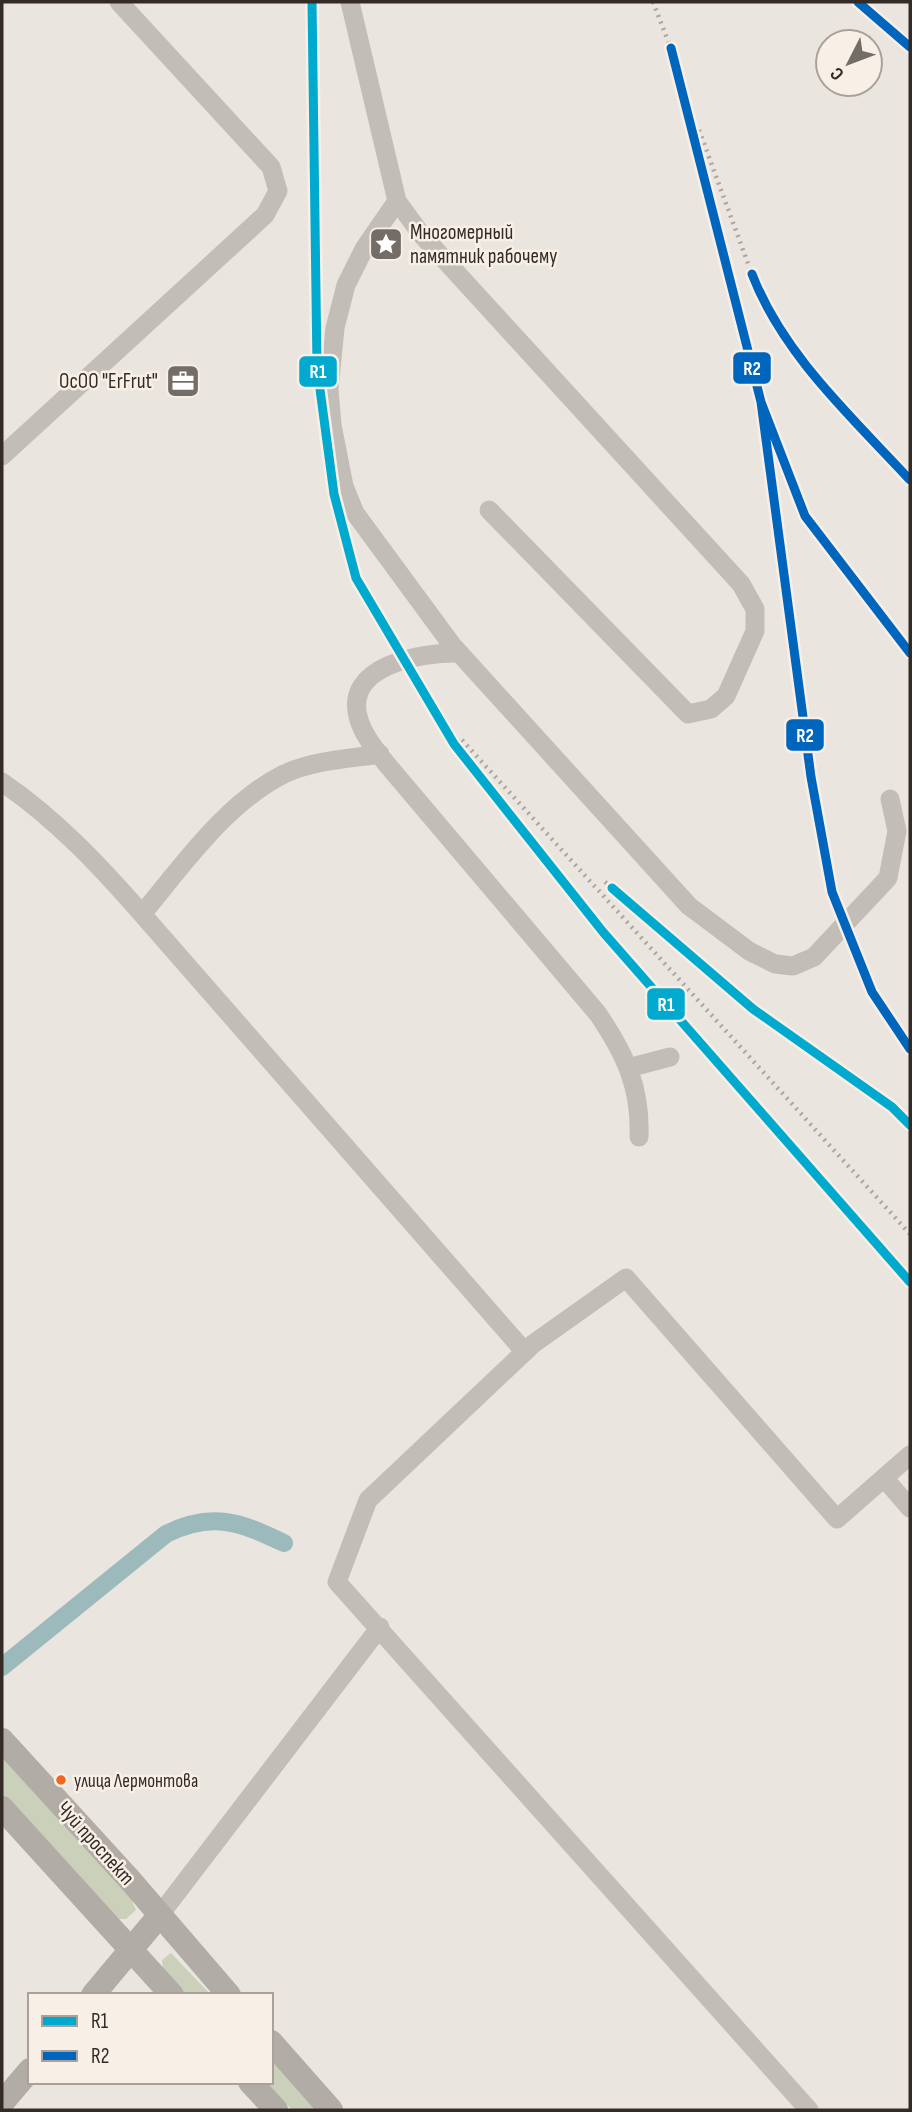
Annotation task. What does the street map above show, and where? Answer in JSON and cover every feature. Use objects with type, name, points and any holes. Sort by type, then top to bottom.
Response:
[{"type":"main road","name":"Чуй проспект","points":[[2,1740],[227,1993]]},
{"type":"main road","points":[[2,1808],[170,1993]]},
{"type":"main road","points":[[95,1993],[159,1916]]},
{"type":"main road","points":[[273,2044],[331,2110]]},
{"type":"main road","points":[[2,2103],[28,2072]]},
{"type":"main road","points":[[252,2084],[276,2110]]},
{"type":"lane","points":[[2,456],[265,215],[278,191],[271,167],[119,2]]},
{"type":"lane","points":[[350,2],[397,201],[421,234],[741,583],[755,609],[755,631],[726,696],[712,709],[688,714],[489,510]]},
{"type":"lane","points":[[397,201],[364,249],[346,285],[335,328],[329,388],[332,425],[344,486],[355,513],[409,590],[459,653],[689,906],[749,951],[775,964],[793,966],[814,957],[888,878],[897,831],[890,799]]},
{"type":"lane","points":[[459,653],[432,652],[383,666],[365,685],[359,698],[358,718],[380,754],[598,1014],[624,1053],[637,1101],[639,1137]]},
{"type":"lane","points":[[142,914],[194,852],[234,810],[283,775],[314,763],[380,754]]},
{"type":"lane","points":[[2,782],[58,826],[142,914],[525,1352]]},
{"type":"lane","points":[[628,1068],[670,1057]]},
{"type":"lane","points":[[809,2110],[337,1582],[368,1500],[525,1352],[626,1278],[837,1518],[910,1455]]},
{"type":"lane","points":[[884,1478],[910,1508]]},
{"type":"lane","points":[[159,1916],[380,1627]]},
{"type":"green space","points":[[2,1755],[130,1896],[136,1910],[126,1919],[110,1914],[2,1794]]},
{"type":"green space","points":[[171,1953],[209,1993],[184,1993],[163,1970],[162,1960]]},
{"type":"green space","points":[[273,2059],[320,2110],[292,2110],[268,2084],[273,2084]]},
{"type":"waterway","points":[[2,1667],[166,1534],[198,1523],[226,1522],[284,1543]]},
{"type":"railway","points":[[312,2],[317,367],[334,494],[356,578],[454,744],[603,932],[910,1282]]},
{"type":"railway","points":[[653,2],[673,54]]},
{"type":"railway","points":[[858,2],[910,47]]},
{"type":"railway","points":[[671,48],[761,402],[805,516],[910,653]]},
{"type":"railway","points":[[699,130],[764,307],[794,351],[910,480]]},
{"type":"railway","points":[[761,402],[811,777],[832,892],[872,992],[910,1049]]},
{"type":"railway","points":[[462,740],[910,1234]]},
{"type":"railway","points":[[605,882],[753,1009],[892,1107],[910,1125]]},
{"type":"transit line","name":"R1","points":[[312,2],[317,367],[334,494],[356,578],[454,744],[603,932],[910,1282]]},
{"type":"transit line","name":"R2","points":[[858,2],[910,47]]},
{"type":"transit line","name":"R2","points":[[671,48],[761,402],[805,516],[910,653]]},
{"type":"transit line","name":"R2","points":[[752,274],[765,304],[800,358],[910,480]]},
{"type":"transit line","name":"R2","points":[[761,402],[811,777],[832,892],[872,992],[910,1049]]},
{"type":"transit line","name":"R1","points":[[612,888],[753,1009],[892,1107],[910,1125]]},
{"type":"place","name":"Многомерный памятник рабочему","points":[[386,244]]},
{"type":"place","name":"ОсОО \"ErFrut\"","points":[[183,381]]},
{"type":"place","name":"улица Лермонтова","points":[[61,1780]]}]
